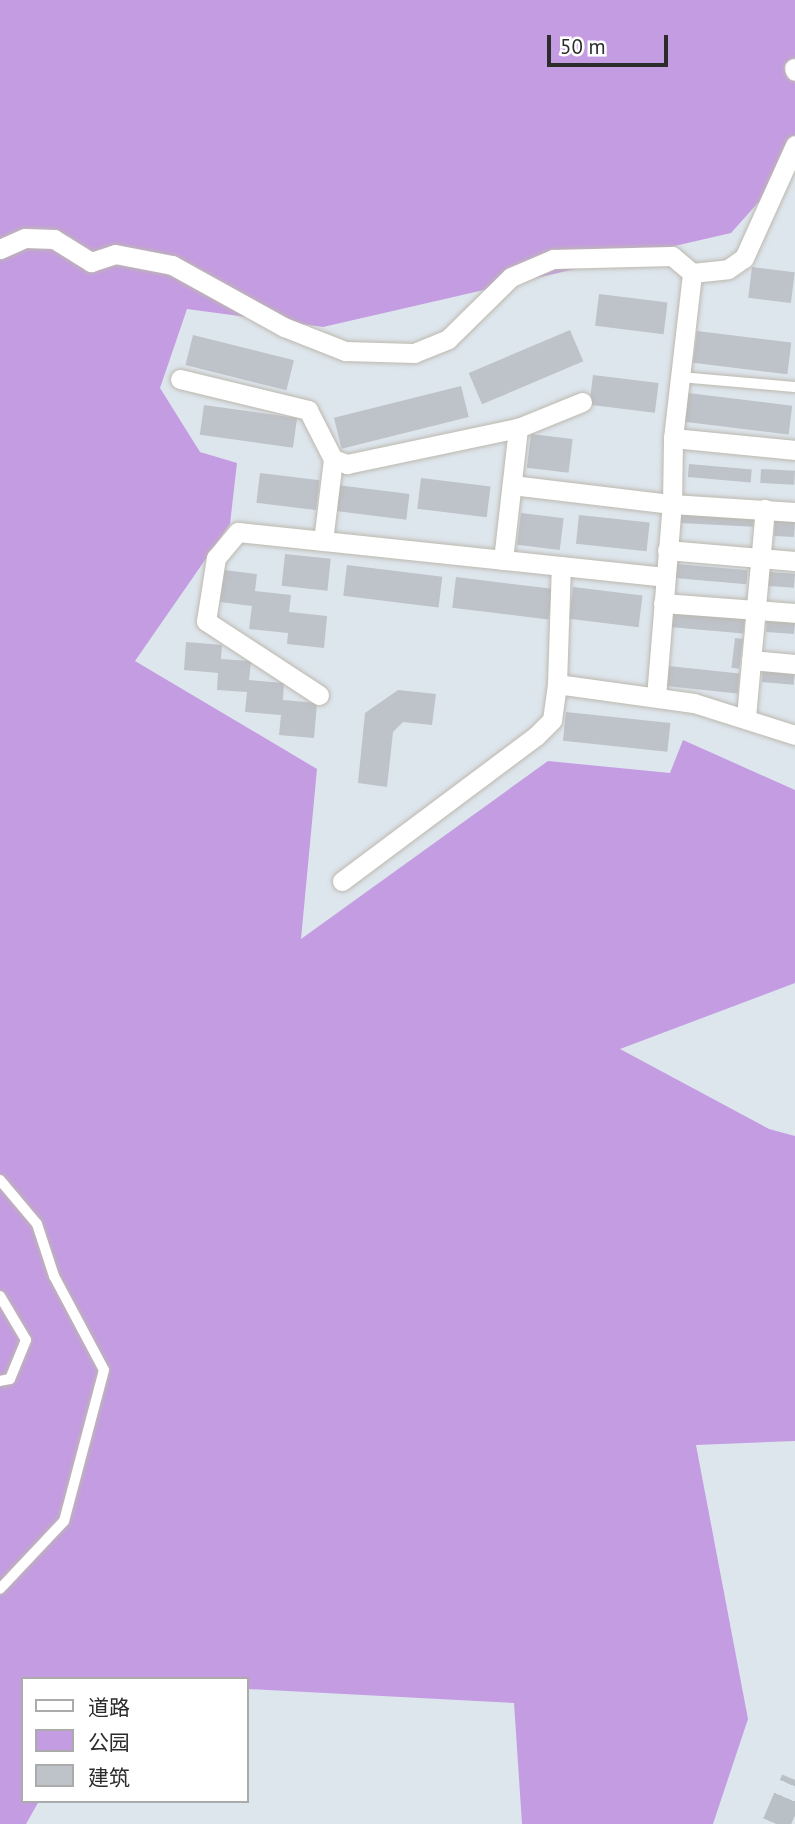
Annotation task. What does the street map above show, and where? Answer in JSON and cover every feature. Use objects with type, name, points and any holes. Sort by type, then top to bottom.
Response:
[{"type":"street","points":[[0,249],[25,239],[54,239],[91,262],[115,254],[172,265],[284,327],[345,351],[414,353],[448,339],[511,277],[553,259],[672,256],[692,273],[728,269],[744,258],[795,145]]},
{"type":"street","points":[[656,697],[672,504],[673,438],[692,273]]},
{"type":"street","points":[[180,379],[308,410],[333,459],[323,541]]},
{"type":"street","points":[[333,459],[346,464],[518,428],[582,401]]},
{"type":"street","points":[[503,560],[518,428]]},
{"type":"street","points":[[673,438],[795,450]]},
{"type":"street","points":[[512,485],[672,504],[795,512]]},
{"type":"street","points":[[746,717],[765,509]]},
{"type":"street","points":[[319,695],[206,621],[216,558],[239,532],[665,577]]},
{"type":"street","points":[[667,551],[795,561]]},
{"type":"street","points":[[342,881],[536,736],[552,720],[557,684],[561,566]]},
{"type":"street","points":[[663,603],[795,613]]},
{"type":"street","points":[[751,660],[795,664]]},
{"type":"street","points":[[557,684],[656,697],[746,717],[795,735]]},
{"type":"lane","points":[[680,377],[795,387]]},
{"type":"lane","points":[[0,1180],[37,1224],[54,1276],[104,1370],[64,1521],[0,1589]]},
{"type":"lane","points":[[0,1296],[26,1340],[10,1379],[0,1381]]},
{"type":"green space","points":[[0,0],[795,0],[795,161],[731,233],[323,327],[187,309],[160,388],[200,452],[237,463],[230,524],[135,661],[317,769],[301,939],[548,761],[670,773],[683,740],[795,790],[795,983],[620,1049],[769,1129],[795,1136],[795,1441],[696,1445],[748,1719],[713,1824],[522,1824],[514,1703],[248,1689],[248,1677],[21,1677],[21,1803],[38,1803],[26,1824],[0,1824]]},
{"type":"building","points":[[752,267],[795,272],[791,303],[748,298]]},
{"type":"building","points":[[599,294],[667,302],[664,334],[595,326]]},
{"type":"building","points":[[570,330],[583,361],[482,404],[469,373]]},
{"type":"building","points":[[697,331],[791,343],[787,374],[693,363]]},
{"type":"building","points":[[193,335],[294,360],[286,390],[186,365]]},
{"type":"building","points":[[593,375],[659,383],[655,413],[589,405]]},
{"type":"building","points":[[461,386],[469,417],[342,449],[334,418]]},
{"type":"building","points":[[688,393],[792,406],[789,435],[684,422]]},
{"type":"building","points":[[204,405],[297,418],[293,448],[200,435]]},
{"type":"building","points":[[531,434],[573,439],[569,473],[527,468]]},
{"type":"building","points":[[689,464],[752,469],[751,482],[688,477]]},
{"type":"building","points":[[761,469],[795,471],[794,485],[760,483]]},
{"type":"building","points":[[260,473],[320,480],[316,510],[256,503]]},
{"type":"building","points":[[421,478],[490,487],[487,517],[417,509]]},
{"type":"building","points":[[337,485],[409,494],[406,520],[334,511]]},
{"type":"building","points":[[680,512],[754,516],[753,527],[679,523]]},
{"type":"building","points":[[521,513],[564,518],[560,550],[517,545]]},
{"type":"building","points":[[579,515],[650,522],[647,551],[576,544]]},
{"type":"building","points":[[775,520],[795,521],[794,537],[774,536]]},
{"type":"building","points":[[285,554],[331,559],[327,591],[282,586]]},
{"type":"building","points":[[676,564],[748,570],[747,584],[675,578]]},
{"type":"building","points":[[347,565],[442,577],[439,607],[343,596]]},
{"type":"building","points":[[224,570],[257,574],[255,591],[291,595],[289,612],[327,616],[324,648],[287,644],[288,633],[249,629],[252,606],[220,602]]},
{"type":"building","points":[[769,572],[795,574],[794,588],[768,586]]},
{"type":"building","points":[[456,577],[552,589],[548,620],[452,608]]},
{"type":"building","points":[[573,587],[642,596],[639,627],[569,619]]},
{"type":"building","points":[[671,611],[745,617],[743,633],[670,627]]},
{"type":"building","points":[[767,619],[795,621],[794,634],[766,632]]},
{"type":"building","points":[[735,638],[743,639],[739,669],[731,668]]},
{"type":"building","points":[[186,642],[222,645],[221,659],[251,661],[249,680],[284,683],[283,700],[317,703],[314,738],[279,735],[281,715],[245,712],[247,692],[217,690],[218,673],[184,670]]},
{"type":"building","points":[[668,666],[740,674],[738,693],[666,686]]},
{"type":"building","points":[[763,668],[795,671],[794,685],[762,682]]},
{"type":"building","points":[[398,690],[436,694],[432,725],[403,722],[393,732],[387,787],[358,783],[365,713]]},
{"type":"building","points":[[566,712],[670,723],[667,752],[563,741]]},
{"type":"tunnel","points":[[776,1824],[795,1780]]}]
